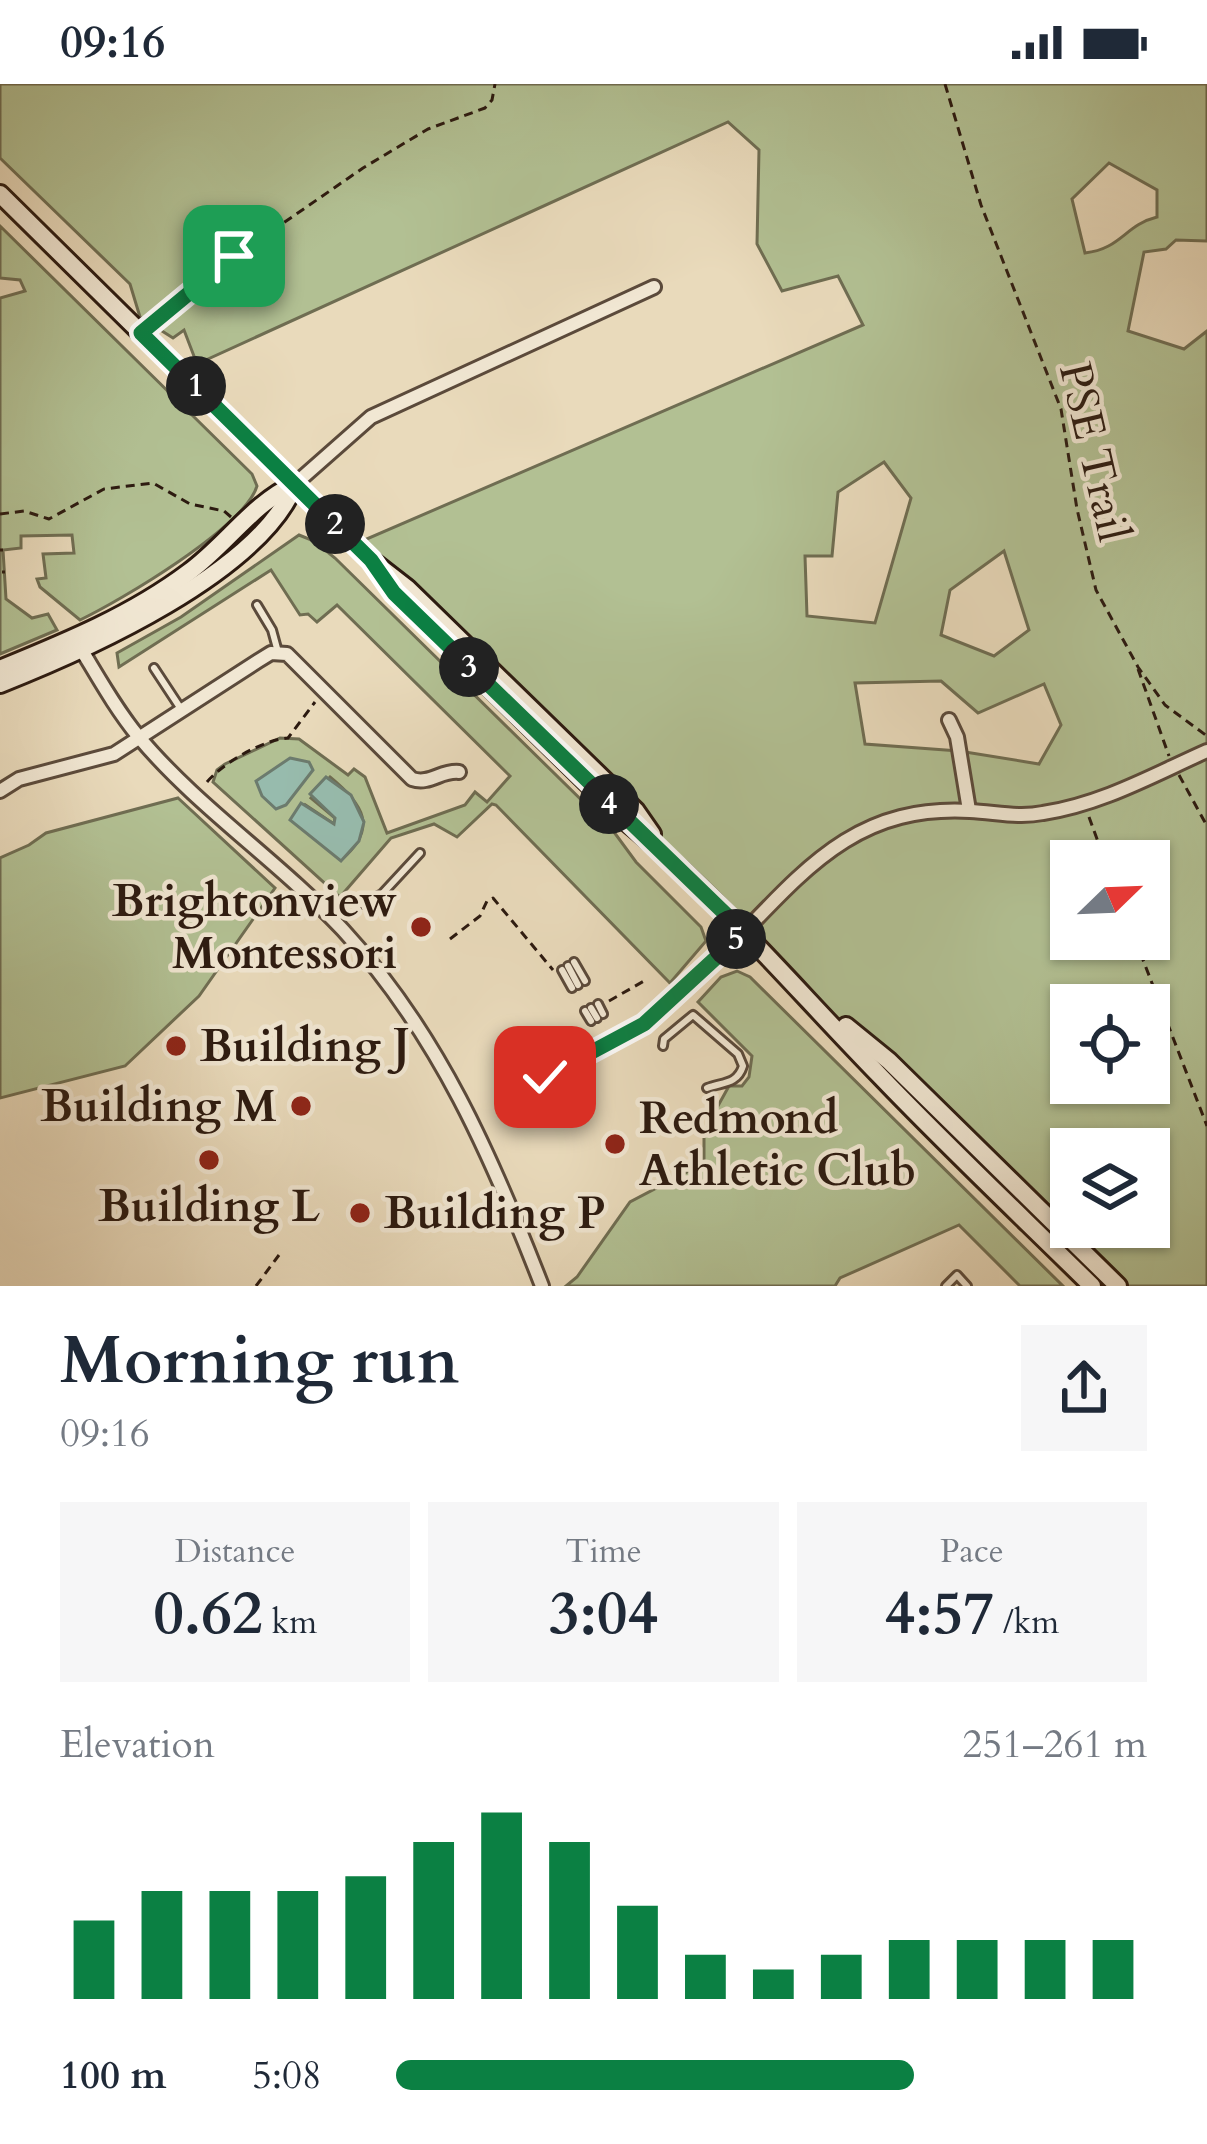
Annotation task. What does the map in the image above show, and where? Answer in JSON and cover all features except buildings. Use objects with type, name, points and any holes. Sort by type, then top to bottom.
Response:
[{"type":"main road","points":[[0,194],[371,560],[394,593],[628,823],[666,854],[808,996],[880,1077],[1092,1286]]},
{"type":"main road","points":[[0,684],[176,598],[251,544],[285,509],[295,484]]},
{"type":"main road","points":[[0,669],[79,645]]},
{"type":"main road","points":[[808,996],[890,1061],[1118,1286]]},
{"type":"street","points":[[295,484],[370,417],[654,287]]},
{"type":"street","points":[[79,645],[138,736],[327,915],[389,986],[427,1039],[471,1117],[542,1286]]},
{"type":"street","points":[[0,791],[19,778],[114,754],[278,652],[287,654],[412,779],[427,781],[449,771],[459,772]]},
{"type":"street","points":[[950,720],[969,811]]},
{"type":"street","points":[[744,932],[814,860],[842,839],[895,818],[969,811],[1035,815],[1084,805],[1207,752]]},
{"type":"lane","points":[[257,604],[278,652]]},
{"type":"lane","points":[[154,668],[182,709]]},
{"type":"lane","points":[[362,904],[382,894],[420,854]]},
{"type":"lane","points":[[545,1077],[644,1024],[744,932]]},
{"type":"lane","points":[[565,968],[578,984],[565,968]]},
{"type":"lane","points":[[663,1046],[693,1015],[733,1049],[743,1066],[740,1074],[732,1082],[706,1088]]},
{"type":"lane","points":[[946,1286],[957,1275],[967,1286]]},
{"type":"path","points":[[141,333],[234,256],[363,168],[428,129],[485,108],[495,84]]},
{"type":"path","name":"PSE Trail","points":[[945,84],[981,206],[1061,409],[1096,590],[1138,667],[1165,705],[1207,736]]},
{"type":"path","points":[[0,514],[24,511],[49,520],[104,489],[153,483],[190,504],[224,511],[232,518]]},
{"type":"path","points":[[1138,667],[1174,766],[1207,826]]},
{"type":"path","points":[[207,782],[225,764],[288,738],[325,692]]},
{"type":"path","points":[[1084,805],[1098,840]]},
{"type":"path","points":[[450,940],[480,916],[493,898],[565,968]]},
{"type":"path","points":[[1143,960],[1207,1126]]},
{"type":"path","points":[[595,1012],[644,981]]},
{"type":"path","points":[[256,1286],[279,1256]]},
{"type":"shaded area","points":[[0,84],[1207,84],[1207,241],[1176,240],[1166,249],[1144,252],[1128,331],[1184,349],[1207,331],[1207,1286],[1118,1286],[1079,1248],[1170,1248],[1170,1128],[1050,1128],[1050,1219],[889,1061],[808,996],[355,544],[863,325],[838,276],[782,291],[757,244],[759,150],[728,122],[197,364],[184,330],[173,338],[140,317],[130,284],[0,158]],"holes":[[[1109,163],[1157,190],[1157,217],[1107,247],[1085,253],[1072,199]],[[884,462],[911,498],[875,623],[807,616],[805,556],[832,556],[838,492]],[[1004,551],[1029,630],[994,656],[941,635],[950,590]],[[941,681],[978,713],[1044,684],[1061,725],[1039,764],[959,751],[865,744],[855,683]]]},
{"type":"shaded area","points":[[0,226],[252,474],[257,486],[248,503],[206,541],[80,620],[40,587],[37,579],[46,578],[43,554],[74,553],[72,535],[21,536],[21,548],[3,550],[6,599],[32,618],[48,614],[57,630],[0,654],[0,298],[25,291],[20,280],[0,278]]},
{"type":"shaded area","points":[[299,535],[314,541],[614,832],[636,862],[701,927],[706,941],[670,983],[492,804],[457,837],[434,824],[391,838],[340,897],[213,782],[217,770],[280,738],[299,739],[348,775],[354,769],[365,777],[387,833],[465,805],[475,792],[487,802],[510,776],[337,605],[317,622],[308,614],[300,615],[271,570],[119,667],[117,653],[181,617]],"holes":[[[330,777],[351,797],[362,817],[360,837],[341,860],[304,804],[334,824],[335,818],[311,798]]]},
{"type":"shaded area","points":[[290,758],[309,762],[313,770],[286,805],[276,809],[262,796],[256,781]]},
{"type":"shaded area","points":[[326,777],[351,795],[364,822],[359,841],[341,861],[290,820],[301,803],[334,824],[335,818],[310,794]]},
{"type":"shaded area","points":[[178,798],[275,888],[199,996],[125,1066],[0,1098],[0,858],[46,833]]},
{"type":"shaded area","points":[[737,971],[750,977],[1063,1286],[1020,1286],[959,1225],[840,1278],[835,1286],[566,1286],[630,1202],[704,1163],[704,1131],[729,1086],[742,1086],[749,1077],[752,1056],[698,1002],[721,977]]},
{"type":"place","name":"Brightonview Montessori","points":[[421,927]]},
{"type":"place","name":"Building J","points":[[176,1046]]},
{"type":"place","name":"Building M","points":[[301,1106]]},
{"type":"place","name":"Redmond Athletic Club","points":[[615,1144]]},
{"type":"place","name":"Building L","points":[[209,1160]]},
{"type":"place","name":"Building P","points":[[360,1213]]},
{"type":"route","points":[[234,256],[141,333],[371,560],[394,593],[744,932],[644,1024],[545,1077]]}]
